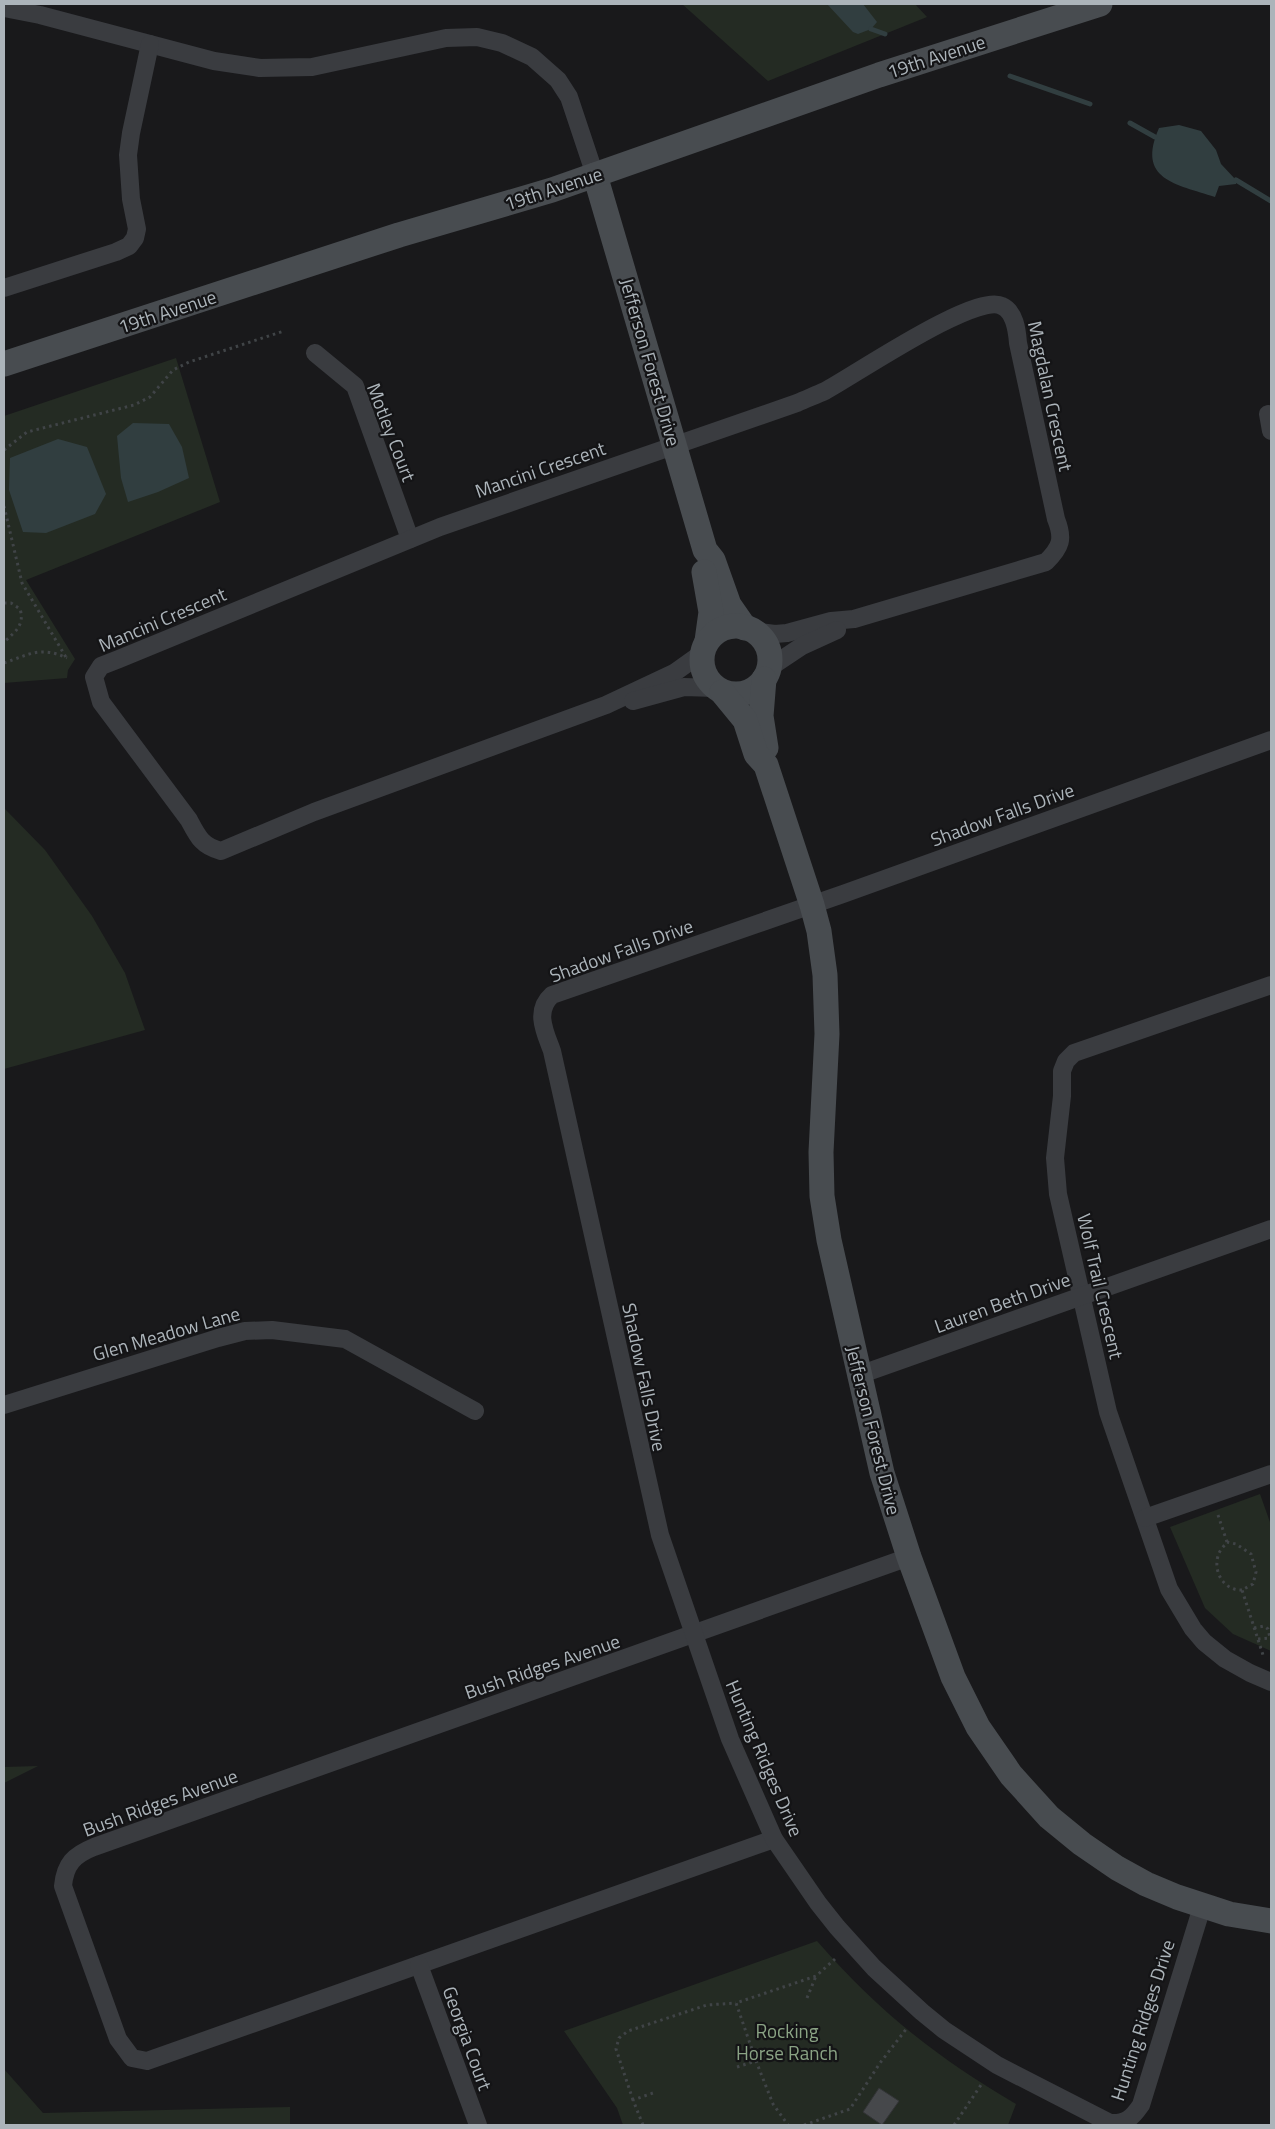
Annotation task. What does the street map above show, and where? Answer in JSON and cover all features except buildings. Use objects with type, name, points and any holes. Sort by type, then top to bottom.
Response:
[{"type":"street","name":"19th Avenue","points":[[4,364],[399,236],[595,175],[880,75],[1100,4]]},
{"type":"street","points":[[4,8],[40,15],[238,66],[286,69],[326,65],[446,38],[477,37],[502,43],[532,56],[558,80],[569,97],[595,175]]},
{"type":"street","points":[[4,288],[116,252],[129,246],[135,238],[136,220],[131,199],[128,155],[150,44]]},
{"type":"street","name":"Jefferson Forest Drive","points":[[595,175],[705,550],[713,560],[729,606],[749,629]]},
{"type":"street","name":"Magdalan Crescent","points":[[674,445],[824,391],[949,318],[992,303],[1004,306],[1016,323],[1054,510],[1061,533],[1057,550],[1046,562],[854,619],[831,621],[787,633],[774,634],[749,629]]},
{"type":"street","name":"Motley Court","points":[[315,353],[355,386],[410,539]]},
{"type":"street","name":"Mancini Crescent","points":[[674,445],[410,539],[119,658],[101,666],[94,677],[100,702],[207,847],[221,851],[314,812],[606,705],[674,673],[705,647]]},
{"type":"street","name":"Jefferson Forest Drive","points":[[705,550],[702,562],[711,612],[705,647]]},
{"type":"street","name":"Magdalan Crescent","points":[[767,674],[802,646],[836,631],[854,619]]},
{"type":"street","points":[[731,626],[749,629],[766,645],[770,658],[767,674],[748,692],[738,694],[718,690],[705,676],[701,661],[705,647],[722,629],[731,626]]},
{"type":"street","name":"Jefferson Forest Drive","points":[[767,674],[761,716],[767,751],[766,765],[812,905],[819,932],[828,1004],[821,1152],[822,1196],[829,1240],[882,1473],[909,1557],[963,1700],[978,1727],[1011,1775],[1049,1817],[1099,1857],[1146,1884],[1202,1907],[1271,1921]]},
{"type":"street","name":"Mancini Crescent","points":[[606,705],[639,700],[684,687],[718,690]]},
{"type":"street","name":"Jefferson Forest Drive","points":[[718,690],[745,720],[756,754],[766,765]]},
{"type":"street","name":"Shadow Falls Drive","points":[[693,1636],[668,1565],[643,1466],[552,1051],[544,1028],[542,1008],[545,1001],[552,995],[812,905],[1271,740]]},
{"type":"street","name":"Wolf Trail Crescent","points":[[1271,985],[1074,1053],[1066,1061],[1062,1072],[1062,1096],[1055,1158],[1058,1194],[1108,1412],[1170,1589],[1192,1629],[1225,1659],[1271,1682]]},
{"type":"street","name":"Lauren Beth Drive","points":[[859,1375],[1271,1229]]},
{"type":"street","name":"Glen Meadow Lane","points":[[4,1405],[218,1338],[245,1331],[272,1330],[345,1339],[475,1411]]},
{"type":"street","points":[[1145,1518],[1271,1474]]},
{"type":"street","name":"Bush Ridges Avenue","points":[[774,1839],[165,2056],[146,2061],[132,2058],[118,2039],[63,1886],[64,1874],[70,1862],[81,1852],[693,1636],[909,1557]]},
{"type":"street","name":"Hunting Ridges Drive","points":[[693,1636],[730,1738],[774,1839],[818,1903],[874,1968],[922,2012],[944,2030],[997,2065],[1110,2123],[1121,2123],[1132,2118],[1140,2105],[1202,1907]]},
{"type":"street","name":"Georgia Court","points":[[418,1965],[478,2125]]},
{"type":"path","points":[[4,450],[26,432],[134,405],[150,397],[173,370],[189,362],[284,332]]},
{"type":"path","points":[[4,506],[22,582],[67,658],[51,651],[36,652],[4,663]]},
{"type":"path","points":[[4,603],[12,603],[20,609],[23,618],[18,629],[4,642]]},
{"type":"path","points":[[1218,1515],[1227,1542]]},
{"type":"path","points":[[1227,1542],[1236,1544],[1251,1554],[1256,1572],[1253,1584],[1242,1590],[1233,1591],[1224,1584],[1216,1570],[1218,1555],[1227,1542]]},
{"type":"path","points":[[1242,1590],[1263,1655]]},
{"type":"path","points":[[1254,1628],[1264,1626],[1268,1629],[1270,1638],[1258,1639]]},
{"type":"path","points":[[807,1998],[816,1976],[835,1958]]},
{"type":"path","points":[[643,2125],[616,2049],[619,2038],[628,2031],[707,2005],[736,2003],[816,1976]]},
{"type":"path","points":[[736,2003],[773,2104],[788,2125]]},
{"type":"path","points":[[804,2125],[850,2109],[880,2063],[907,2028]]},
{"type":"path","points":[[737,2067],[756,2061]]},
{"type":"path","points":[[954,2125],[983,2082]]},
{"type":"path","points":[[633,2100],[653,2093]]},
{"type":"green space","points":[[682,4],[915,4],[927,17],[768,81]]},
{"type":"green space","points":[[176,358],[220,502],[26,580],[75,659],[68,670],[67,678],[4,683],[4,416]]},
{"type":"green space","points":[[4,808],[45,850],[92,916],[125,973],[145,1030],[4,1069]]},
{"type":"green space","points":[[1260,1494],[1271,1525],[1271,1651],[1233,1634],[1205,1608],[1170,1527]]},
{"type":"green space","points":[[38,1766],[4,1783],[4,1767]]},
{"type":"green space","name":"Rocking Horse Ranch","points":[[817,1941],[863,1989],[909,2031],[960,2069],[1016,2104],[1008,2125],[623,2125],[617,2108],[564,2031]]},
{"type":"green space","points":[[4,2069],[43,2113],[290,2107],[290,2125],[4,2125]]},
{"type":"shaded area","points":[[827,4],[863,4],[877,22],[871,29],[858,34],[853,32]]},
{"type":"shaded area","points":[[1179,125],[1201,131],[1216,150],[1221,164],[1236,180],[1236,184],[1219,186],[1215,197],[1174,183],[1156,169],[1153,159],[1153,145],[1159,128]]},
{"type":"shaded area","points":[[133,423],[169,424],[182,447],[189,478],[158,492],[128,502],[121,478],[117,436]]},
{"type":"shaded area","points":[[58,439],[87,447],[106,494],[95,514],[46,533],[23,532],[9,490],[10,458]]},
{"type":"waterway","points":[[871,29],[885,34]]},
{"type":"waterway","points":[[1010,76],[1090,104]]},
{"type":"waterway","points":[[1130,123],[1155,137]]},
{"type":"waterway","points":[[1236,180],[1271,201]]}]
